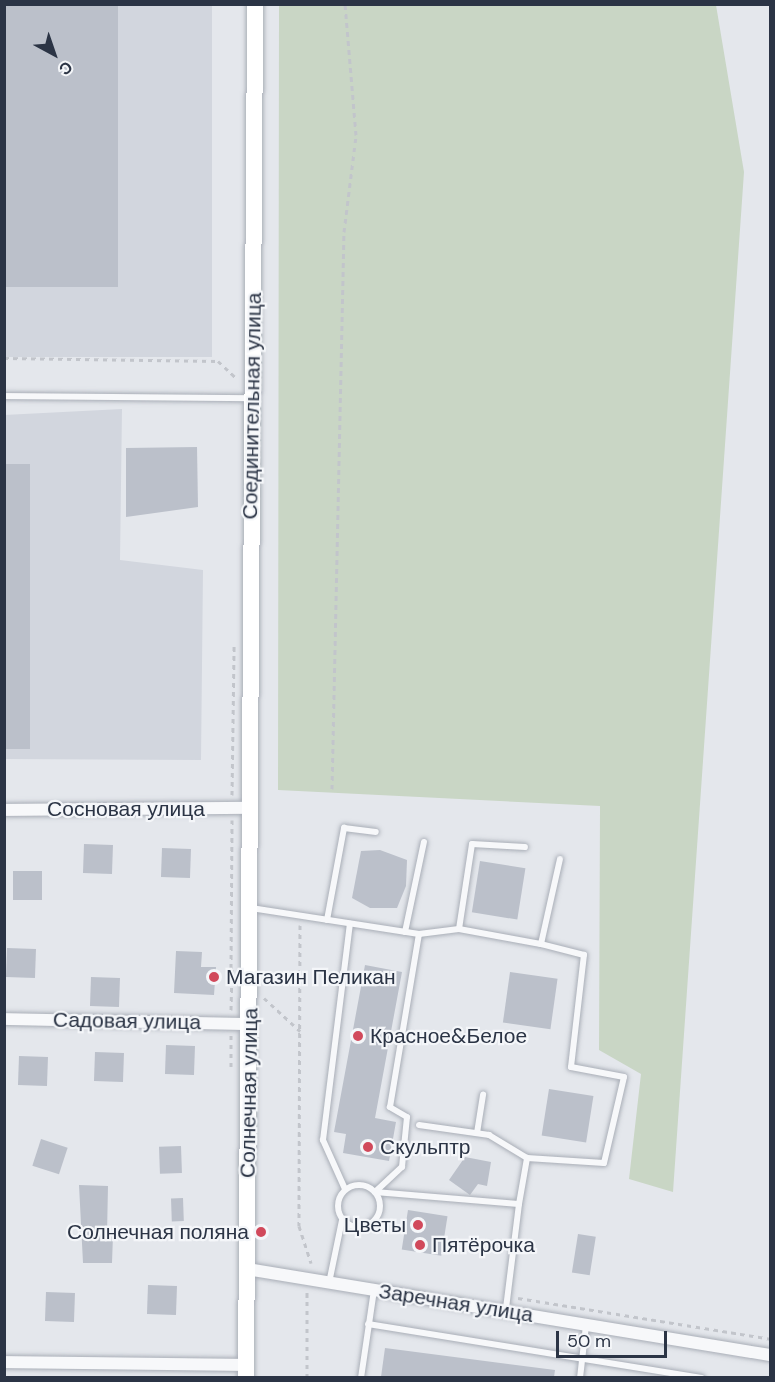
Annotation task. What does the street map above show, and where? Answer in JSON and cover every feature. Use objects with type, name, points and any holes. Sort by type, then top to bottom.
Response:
[{"type":"street","name":"Соединительная улица","points":[[237,808],[253,398],[255,4]]},
{"type":"street","name":"Сосновая улица","points":[[4,810],[237,808]]},
{"type":"street","name":"Солнечная улица","points":[[237,808],[249,908],[246,1371]]},
{"type":"street","name":"Садовая улица","points":[[4,1019],[250,1024]]},
{"type":"street","name":"Заречная улица","points":[[247,1269],[374,1290],[507,1302],[586,1325],[771,1355]]},
{"type":"street","points":[[4,1362],[246,1371]]},
{"type":"lane","points":[[4,396],[253,398]]},
{"type":"lane","points":[[327,920],[344,828],[376,832]]},
{"type":"lane","points":[[405,932],[424,842]]},
{"type":"lane","points":[[459,930],[472,844],[525,847]]},
{"type":"lane","points":[[541,944],[560,859]]},
{"type":"lane","points":[[249,908],[419,934],[459,930],[541,944],[585,955],[572,1067],[624,1077],[604,1163],[527,1158],[477,1133],[419,1125]]},
{"type":"lane","points":[[345,1189],[323,1140],[350,924]]},
{"type":"lane","points":[[375,1192],[402,1167],[407,1117],[390,1107],[419,934]]},
{"type":"lane","points":[[477,1133],[483,1094]]},
{"type":"lane","points":[[507,1302],[527,1158]]},
{"type":"lane","points":[[329,1283],[342,1220],[337,1204],[345,1189],[361,1184],[375,1192],[519,1204]]},
{"type":"lane","points":[[342,1220],[357,1227],[373,1222],[380,1208],[375,1192]]},
{"type":"lane","points":[[361,1377],[374,1290]]},
{"type":"lane","points":[[368,1324],[702,1377]]},
{"type":"lane","points":[[580,1377],[586,1325]]},
{"type":"path","points":[[333,789],[344,232],[356,135],[345,4]]},
{"type":"path","points":[[4,358],[219,361],[236,376],[236,388]]},
{"type":"path","points":[[231,968],[237,808],[234,637]]},
{"type":"path","points":[[300,916],[299,1226],[310,1263]]},
{"type":"path","points":[[307,1279],[307,1377]]},
{"type":"path","points":[[507,1302],[771,1339]]},
{"type":"shaded area","points":[[5,5],[212,5],[212,357],[5,357]]},
{"type":"shaded area","points":[[122,409],[120,560],[203,570],[201,760],[5,759],[4,415]]},
{"type":"green space","points":[[279,5],[716,5],[744,172],[673,1192],[629,1179],[641,1074],[599,1050],[600,806],[278,790]]},
{"type":"building","points":[[4,4],[118,4],[118,287],[4,287]]},
{"type":"building","points":[[197,447],[198,507],[126,517],[126,448]]},
{"type":"building","points":[[4,464],[30,464],[30,749],[4,749]]},
{"type":"building","points":[[84,844],[113,845],[112,874],[83,873]]},
{"type":"building","points":[[162,848],[191,849],[190,878],[161,877]]},
{"type":"building","points":[[380,850],[407,860],[406,886],[397,908],[370,908],[352,898],[361,851]]},
{"type":"building","points":[[480,861],[525,868],[517,920],[472,912]]},
{"type":"building","points":[[13,871],[42,871],[42,900],[13,900]]},
{"type":"building","points":[[7,948],[36,949],[35,978],[6,977]]},
{"type":"building","points":[[176,951],[202,952],[201,967],[216,967],[214,995],[174,993]]},
{"type":"building","points":[[365,965],[402,972],[375,1118],[396,1122],[389,1161],[343,1153],[346,1134],[334,1132]]},
{"type":"building","points":[[510,972],[558,979],[550,1029],[503,1023]]},
{"type":"building","points":[[91,977],[120,978],[119,1007],[90,1006]]},
{"type":"building","points":[[166,1045],[195,1046],[194,1075],[165,1074]]},
{"type":"building","points":[[95,1052],[124,1053],[123,1082],[94,1081]]},
{"type":"building","points":[[19,1056],[48,1057],[47,1086],[18,1085]]},
{"type":"building","points":[[549,1089],[593,1096],[586,1142],[542,1135]]},
{"type":"building","points":[[41,1139],[68,1148],[59,1174],[32,1166]]},
{"type":"building","points":[[181,1146],[182,1173],[160,1174],[159,1147]]},
{"type":"building","points":[[465,1157],[491,1162],[487,1186],[478,1184],[470,1195],[449,1180]]},
{"type":"building","points":[[79,1185],[108,1186],[107,1234],[113,1235],[112,1263],[83,1263]]},
{"type":"building","points":[[171,1198],[183,1198],[184,1221],[172,1221]]},
{"type":"building","points":[[408,1210],[448,1216],[441,1256],[402,1250]]},
{"type":"building","points":[[578,1234],[596,1237],[590,1275],[572,1273]]},
{"type":"building","points":[[148,1285],[177,1286],[176,1315],[147,1314]]},
{"type":"building","points":[[46,1292],[75,1293],[74,1322],[45,1321]]},
{"type":"building","points":[[385,1348],[555,1370],[554,1377],[381,1377]]},
{"type":"place","name":"Магазин Пеликан","points":[[214,977]]},
{"type":"place","name":"Красное&Белое","points":[[358,1036]]},
{"type":"place","name":"Скульптр","points":[[368,1147]]},
{"type":"place","name":"Цветы","points":[[418,1225]]},
{"type":"place","name":"Солнечная поляна","points":[[261,1232]]},
{"type":"place","name":"Пятёрочка","points":[[420,1245]]}]
